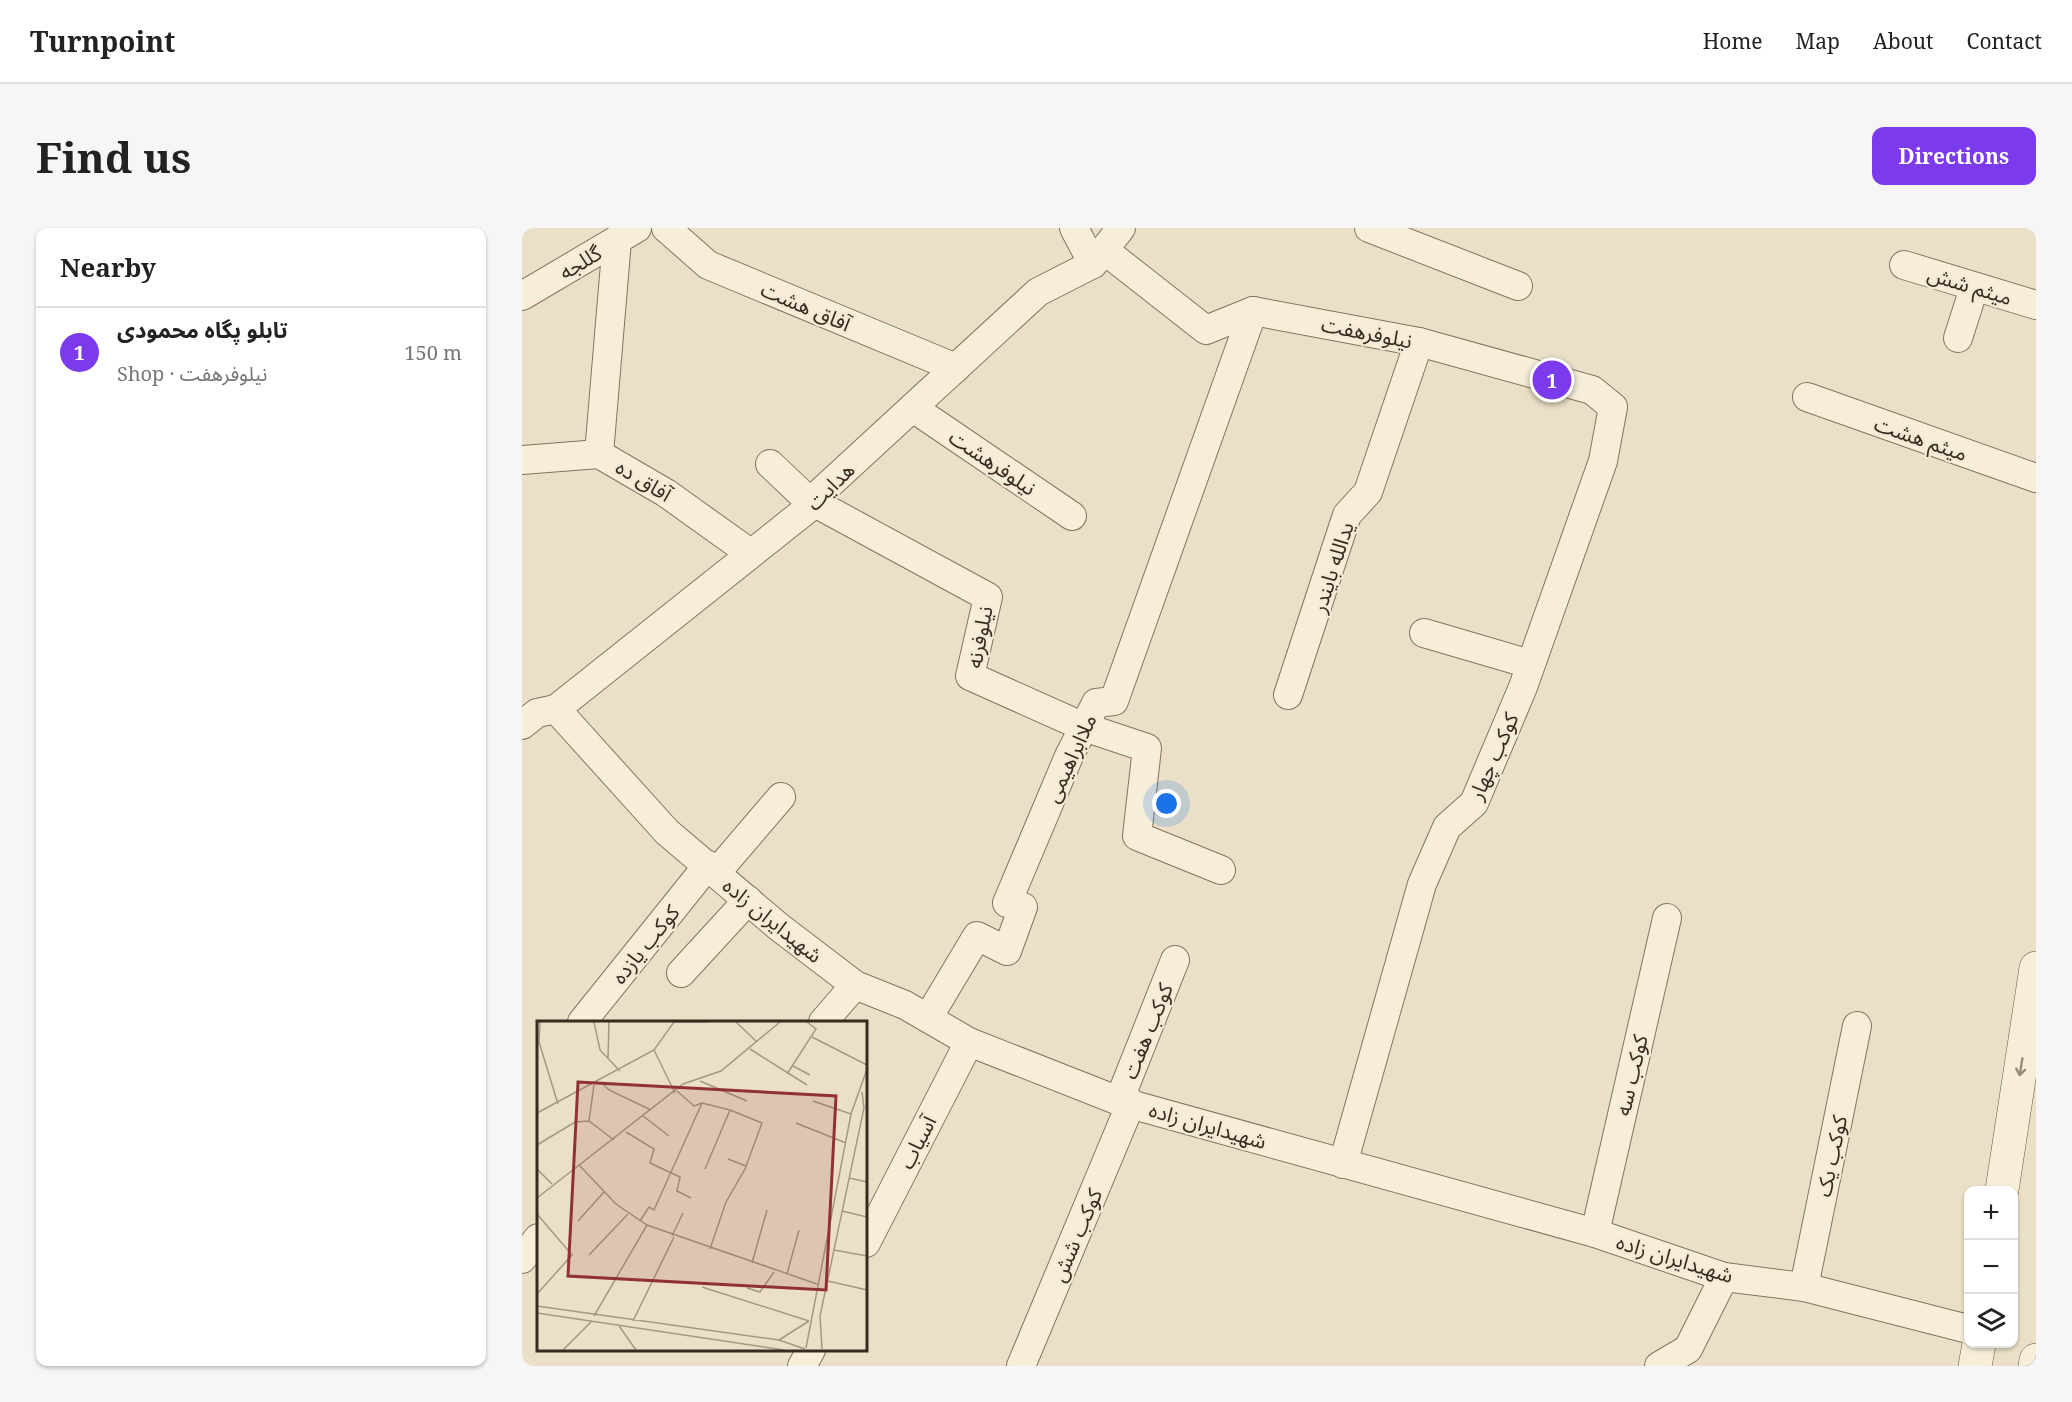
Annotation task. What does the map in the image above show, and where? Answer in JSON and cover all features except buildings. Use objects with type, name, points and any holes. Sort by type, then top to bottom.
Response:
[{"type":"main road","points":[[2003,1186],[2036,968]]},
{"type":"main road","points":[[1975,1366],[1978,1348]]},
{"type":"main road","points":[[2035,1366],[2036,1360]]},
{"type":"street","name":"آفاق هشت","points":[[666,228],[708,265],[956,368]]},
{"type":"street","points":[[1074,228],[1106,247],[1206,330],[1254,311]]},
{"type":"street","points":[[1369,228],[1518,286]]},
{"type":"street","points":[[599,454],[627,234]]},
{"type":"street","name":"گللجه","points":[[522,297],[627,234]]},
{"type":"street","name":"هدایت","points":[[522,725],[537,712],[556,709],[813,503],[1038,292],[1106,247]]},
{"type":"street","name":"میثم شش","points":[[1904,265],[2036,305]]},
{"type":"street","points":[[1958,338],[1974,288]]},
{"type":"street","name":"نیلوفرهفت","points":[[1254,311],[1419,342],[1592,390],[1613,407],[1608,445]]},
{"type":"street","name":"ملاابراهیمی","points":[[928,1018],[977,936],[1007,951],[1023,907],[1007,903],[1096,703],[1114,701],[1254,311]]},
{"type":"street","name":"یدالله بایندر","points":[[1288,695],[1347,515],[1368,492],[1419,342]]},
{"type":"street","name":"میثم هشت","points":[[1807,397],[2036,478]]},
{"type":"street","name":"نیلوفرهشت","points":[[913,408],[1072,516]]},
{"type":"street","name":"کوکب چهار","points":[[1343,1164],[1422,884],[1447,827],[1474,803],[1530,664],[1608,445]]},
{"type":"street","name":"آفاق ده","points":[[522,460],[599,454],[666,493],[750,553]]},
{"type":"street","points":[[770,464],[813,503]]},
{"type":"street","name":"نیلوفرنه","points":[[813,503],[987,597],[970,676],[1084,727]]},
{"type":"street","points":[[1424,633],[1530,664]]},
{"type":"street","name":"شهیدایران زاده","points":[[556,709],[667,832],[748,900],[855,985],[905,1005],[969,1042],[1125,1102],[1595,1233],[1724,1276],[1804,1287],[1964,1328]]},
{"type":"street","points":[[1084,727],[1147,748],[1137,836],[1221,870]]},
{"type":"street","name":"کوکب یازده","points":[[584,1021],[712,869],[781,797]]},
{"type":"street","points":[[681,973],[748,900]]},
{"type":"street","name":"کوکب سه","points":[[1595,1233],[1667,918]]},
{"type":"street","name":"کوکب هفت","points":[[1125,1102],[1175,960]]},
{"type":"street","points":[[825,1021],[855,985]]},
{"type":"street","name":"کوکب یک","points":[[1804,1287],[1857,1026]]},
{"type":"street","name":"آسیاب","points":[[867,1241],[969,1042]]},
{"type":"street","name":"کوکب شش","points":[[1021,1366],[1125,1102]]},
{"type":"street","points":[[522,1220],[537,1237]]},
{"type":"street","points":[[522,1259],[537,1239]]},
{"type":"street","points":[[1659,1366],[1688,1349],[1724,1276]]},
{"type":"street","points":[[802,1366],[810,1351]]},
{"type":"place","name":"تابلو پگاه محمودی","points":[[1552,380]]}]
